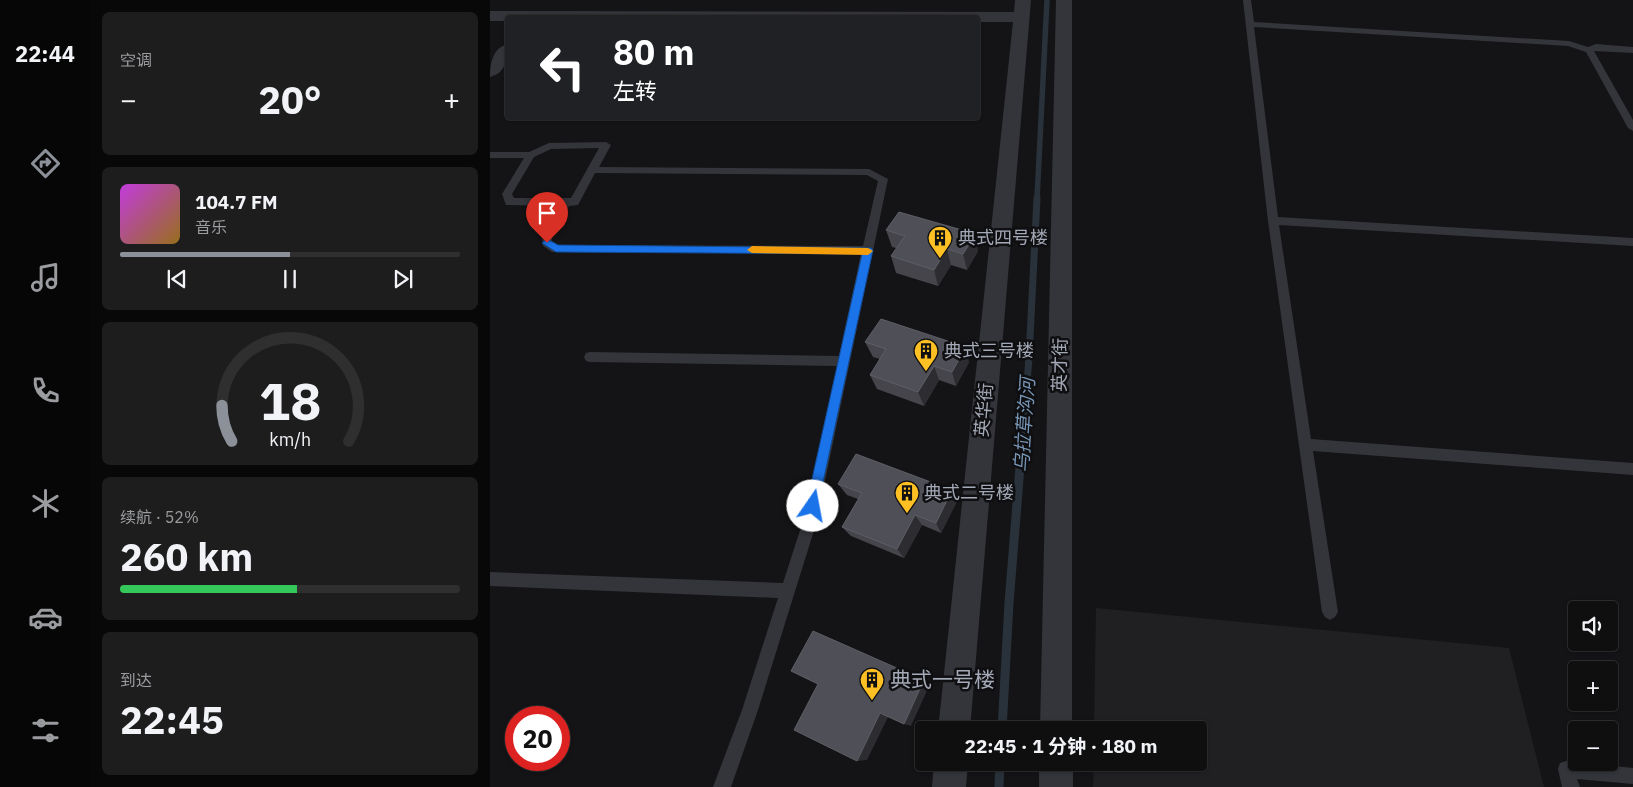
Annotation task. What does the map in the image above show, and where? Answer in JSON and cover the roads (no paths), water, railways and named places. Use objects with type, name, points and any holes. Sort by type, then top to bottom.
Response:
[{"type":"street","points":[[534,15],[553,0]]},
{"type":"street","name":"英才街","points":[[1056,721],[1064,0]]},
{"type":"street","points":[[558,15],[1022,8]]},
{"type":"street","name":"英华街","points":[[955,721],[1022,8]]},
{"type":"street","points":[[490,16],[505,16]]},
{"type":"street","points":[[490,72],[505,53]]},
{"type":"street","points":[[949,787],[950,771]]},
{"type":"street","points":[[1056,771],[1056,787]]},
{"type":"lane","points":[[1247,0],[1273,221],[1330,612]]},
{"type":"lane","points":[[1250,24],[1569,44],[1589,50],[1596,47],[1633,50]]},
{"type":"lane","points":[[1589,50],[1633,128]]},
{"type":"lane","points":[[490,155],[531,155],[549,146],[606,145],[574,202],[510,202],[507,194],[531,155]]},
{"type":"lane","points":[[592,170],[869,172],[883,179],[809,524],[750,710],[722,787]]},
{"type":"lane","points":[[566,202],[547,236],[547,243],[556,249],[868,250]]},
{"type":"lane","points":[[1273,221],[1633,242]]},
{"type":"lane","points":[[590,357],[844,360]]},
{"type":"lane","points":[[1306,445],[1633,470]]},
{"type":"lane","points":[[490,579],[788,591]]},
{"type":"lane","points":[[1571,787],[1566,769],[1633,776]]},
{"type":"waterway","name":"乌拉草沟河","points":[[1037,199],[1047,0]]},
{"type":"waterway","name":"乌拉草沟河","points":[[1021,456],[1029,358],[1037,198]]},
{"type":"waterway","name":"乌拉草沟河","points":[[1002,721],[1009,603],[1021,454]]},
{"type":"waterway","name":"乌拉草沟河","points":[[999,787],[1000,771]]},
{"type":"place","name":"典式四号楼","points":[[940,259]]},
{"type":"place","name":"典式三号楼","points":[[926,372]]},
{"type":"place","name":"典式二号楼","points":[[907,514]]},
{"type":"place","name":"典式一号楼","points":[[872,701]]}]
